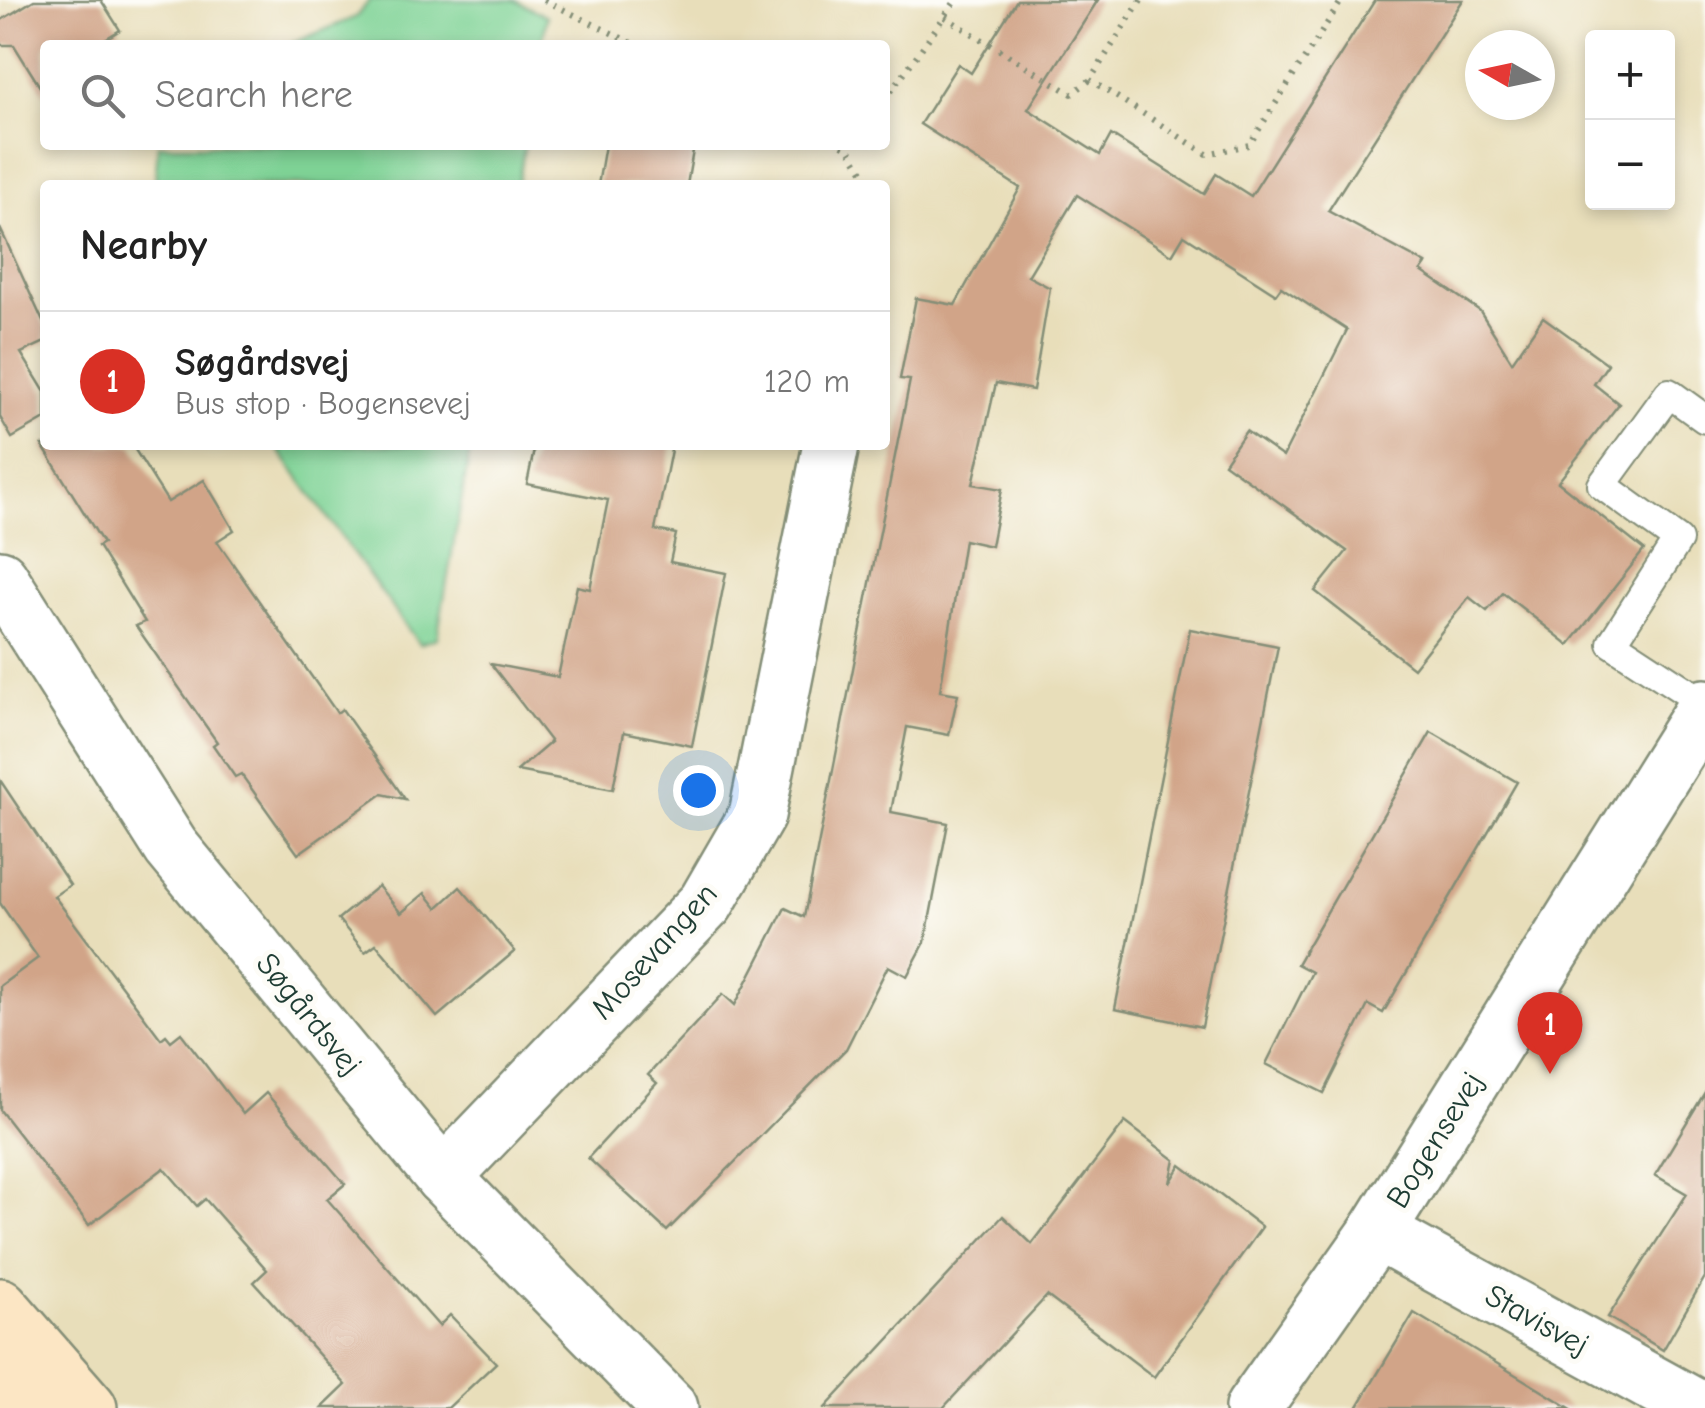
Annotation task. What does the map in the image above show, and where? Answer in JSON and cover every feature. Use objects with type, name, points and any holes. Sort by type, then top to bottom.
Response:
[{"type":"main road","points":[[0,1306],[89,1408]]},
{"type":"street","name":"Mosevangen","points":[[443,1177],[706,903],[757,815],[830,450]]},
{"type":"street","name":"Søgårdsvej","points":[[0,578],[172,847],[443,1177],[670,1408]]},
{"type":"street","name":"Bogensevej","points":[[1253,1408],[1377,1232],[1705,705]]},
{"type":"street","name":"Stavisvej","points":[[1377,1232],[1696,1408]]},
{"type":"street","name":"Bogensevej","points":[[1237,1408],[1283,1364]]},
{"type":"lane","points":[[1705,419],[1669,393],[1602,485],[1678,540],[1612,642],[1705,705]]},
{"type":"path","points":[[544,0],[626,40]]},
{"type":"path","points":[[890,93],[956,0]]},
{"type":"path","points":[[945,17],[1072,94],[1090,80],[1141,0]]},
{"type":"path","points":[[1090,80],[1207,154],[1249,144],[1342,0]]},
{"type":"path","points":[[850,150],[869,180]]},
{"type":"green space","points":[[370,0],[514,0],[547,16],[543,40],[300,40],[356,17]]},
{"type":"green space","points":[[158,150],[524,150],[518,180],[155,180]]},
{"type":"green space","points":[[279,450],[470,450],[437,638],[419,644]]},
{"type":"building","points":[[34,0],[101,0],[120,30],[103,40],[40,40],[40,87],[14,45],[0,45],[0,21]]},
{"type":"building","points":[[1017,0],[1098,0],[1028,109],[1100,155],[1111,135],[1204,194],[1216,174],[1251,196],[1375,0],[1463,0],[1328,211],[1426,264],[1421,271],[1480,311],[1512,362],[1543,317],[1608,364],[1594,384],[1619,404],[1558,482],[1644,550],[1569,645],[1503,593],[1487,611],[1469,597],[1413,668],[1315,591],[1347,551],[1224,463],[1246,431],[1283,457],[1347,330],[1281,287],[1276,294],[1184,235],[1172,255],[1077,195],[1028,276],[1050,288],[1033,390],[996,383],[973,484],[1002,489],[991,546],[964,540],[940,691],[958,694],[949,735],[907,727],[891,812],[948,823],[925,942],[907,976],[888,966],[846,1049],[667,1231],[588,1158],[657,1083],[648,1075],[723,994],[735,1005],[785,908],[804,917],[910,380],[900,379],[916,298],[955,305],[1020,188],[920,124],[958,64],[971,73]]},
{"type":"building","points":[[604,150],[693,150],[688,180],[599,180]]},
{"type":"building","points":[[0,228],[40,315],[40,344],[21,353],[40,384],[40,422],[12,438],[0,417]]},
{"type":"building","points":[[45,450],[135,450],[168,502],[204,480],[234,530],[217,541],[337,713],[342,709],[405,799],[382,794],[298,854],[241,774],[235,777],[213,745],[217,742],[136,626],[145,622],[98,546],[103,543]]},
{"type":"building","points":[[534,450],[671,450],[655,530],[676,534],[670,562],[726,573],[692,746],[624,732],[613,789],[517,771],[551,742],[491,664],[558,677],[577,586],[590,589],[608,500],[527,484]]},
{"type":"building","points":[[1190,629],[1278,646],[1202,1027],[1115,1009]]},
{"type":"building","points":[[1431,732],[1517,782],[1383,1013],[1368,1005],[1324,1093],[1266,1064],[1312,972],[1297,964]]},
{"type":"building","points":[[0,780],[70,885],[54,896],[161,1039],[166,1035],[171,1041],[181,1033],[243,1114],[266,1093],[345,1184],[327,1199],[439,1326],[450,1315],[496,1363],[448,1408],[322,1408],[346,1385],[254,1282],[267,1270],[205,1199],[197,1206],[164,1168],[89,1225],[0,1110],[0,986],[38,958],[0,903]]},
{"type":"building","points":[[378,886],[401,913],[425,893],[437,908],[460,887],[515,951],[437,1017],[376,944],[365,952],[338,919]]},
{"type":"building","points":[[1705,1092],[1705,1277],[1663,1350],[1608,1317],[1687,1194],[1655,1175]]},
{"type":"building","points":[[1125,1122],[1175,1160],[1170,1183],[1181,1165],[1262,1227],[1154,1377],[1047,1296],[943,1408],[825,1408],[1003,1216],[1032,1244]]},
{"type":"building","points":[[1414,1313],[1570,1408],[1357,1408]]},
{"type":"place","name":"Søgårdsvej","points":[[1550,1074]]}]
